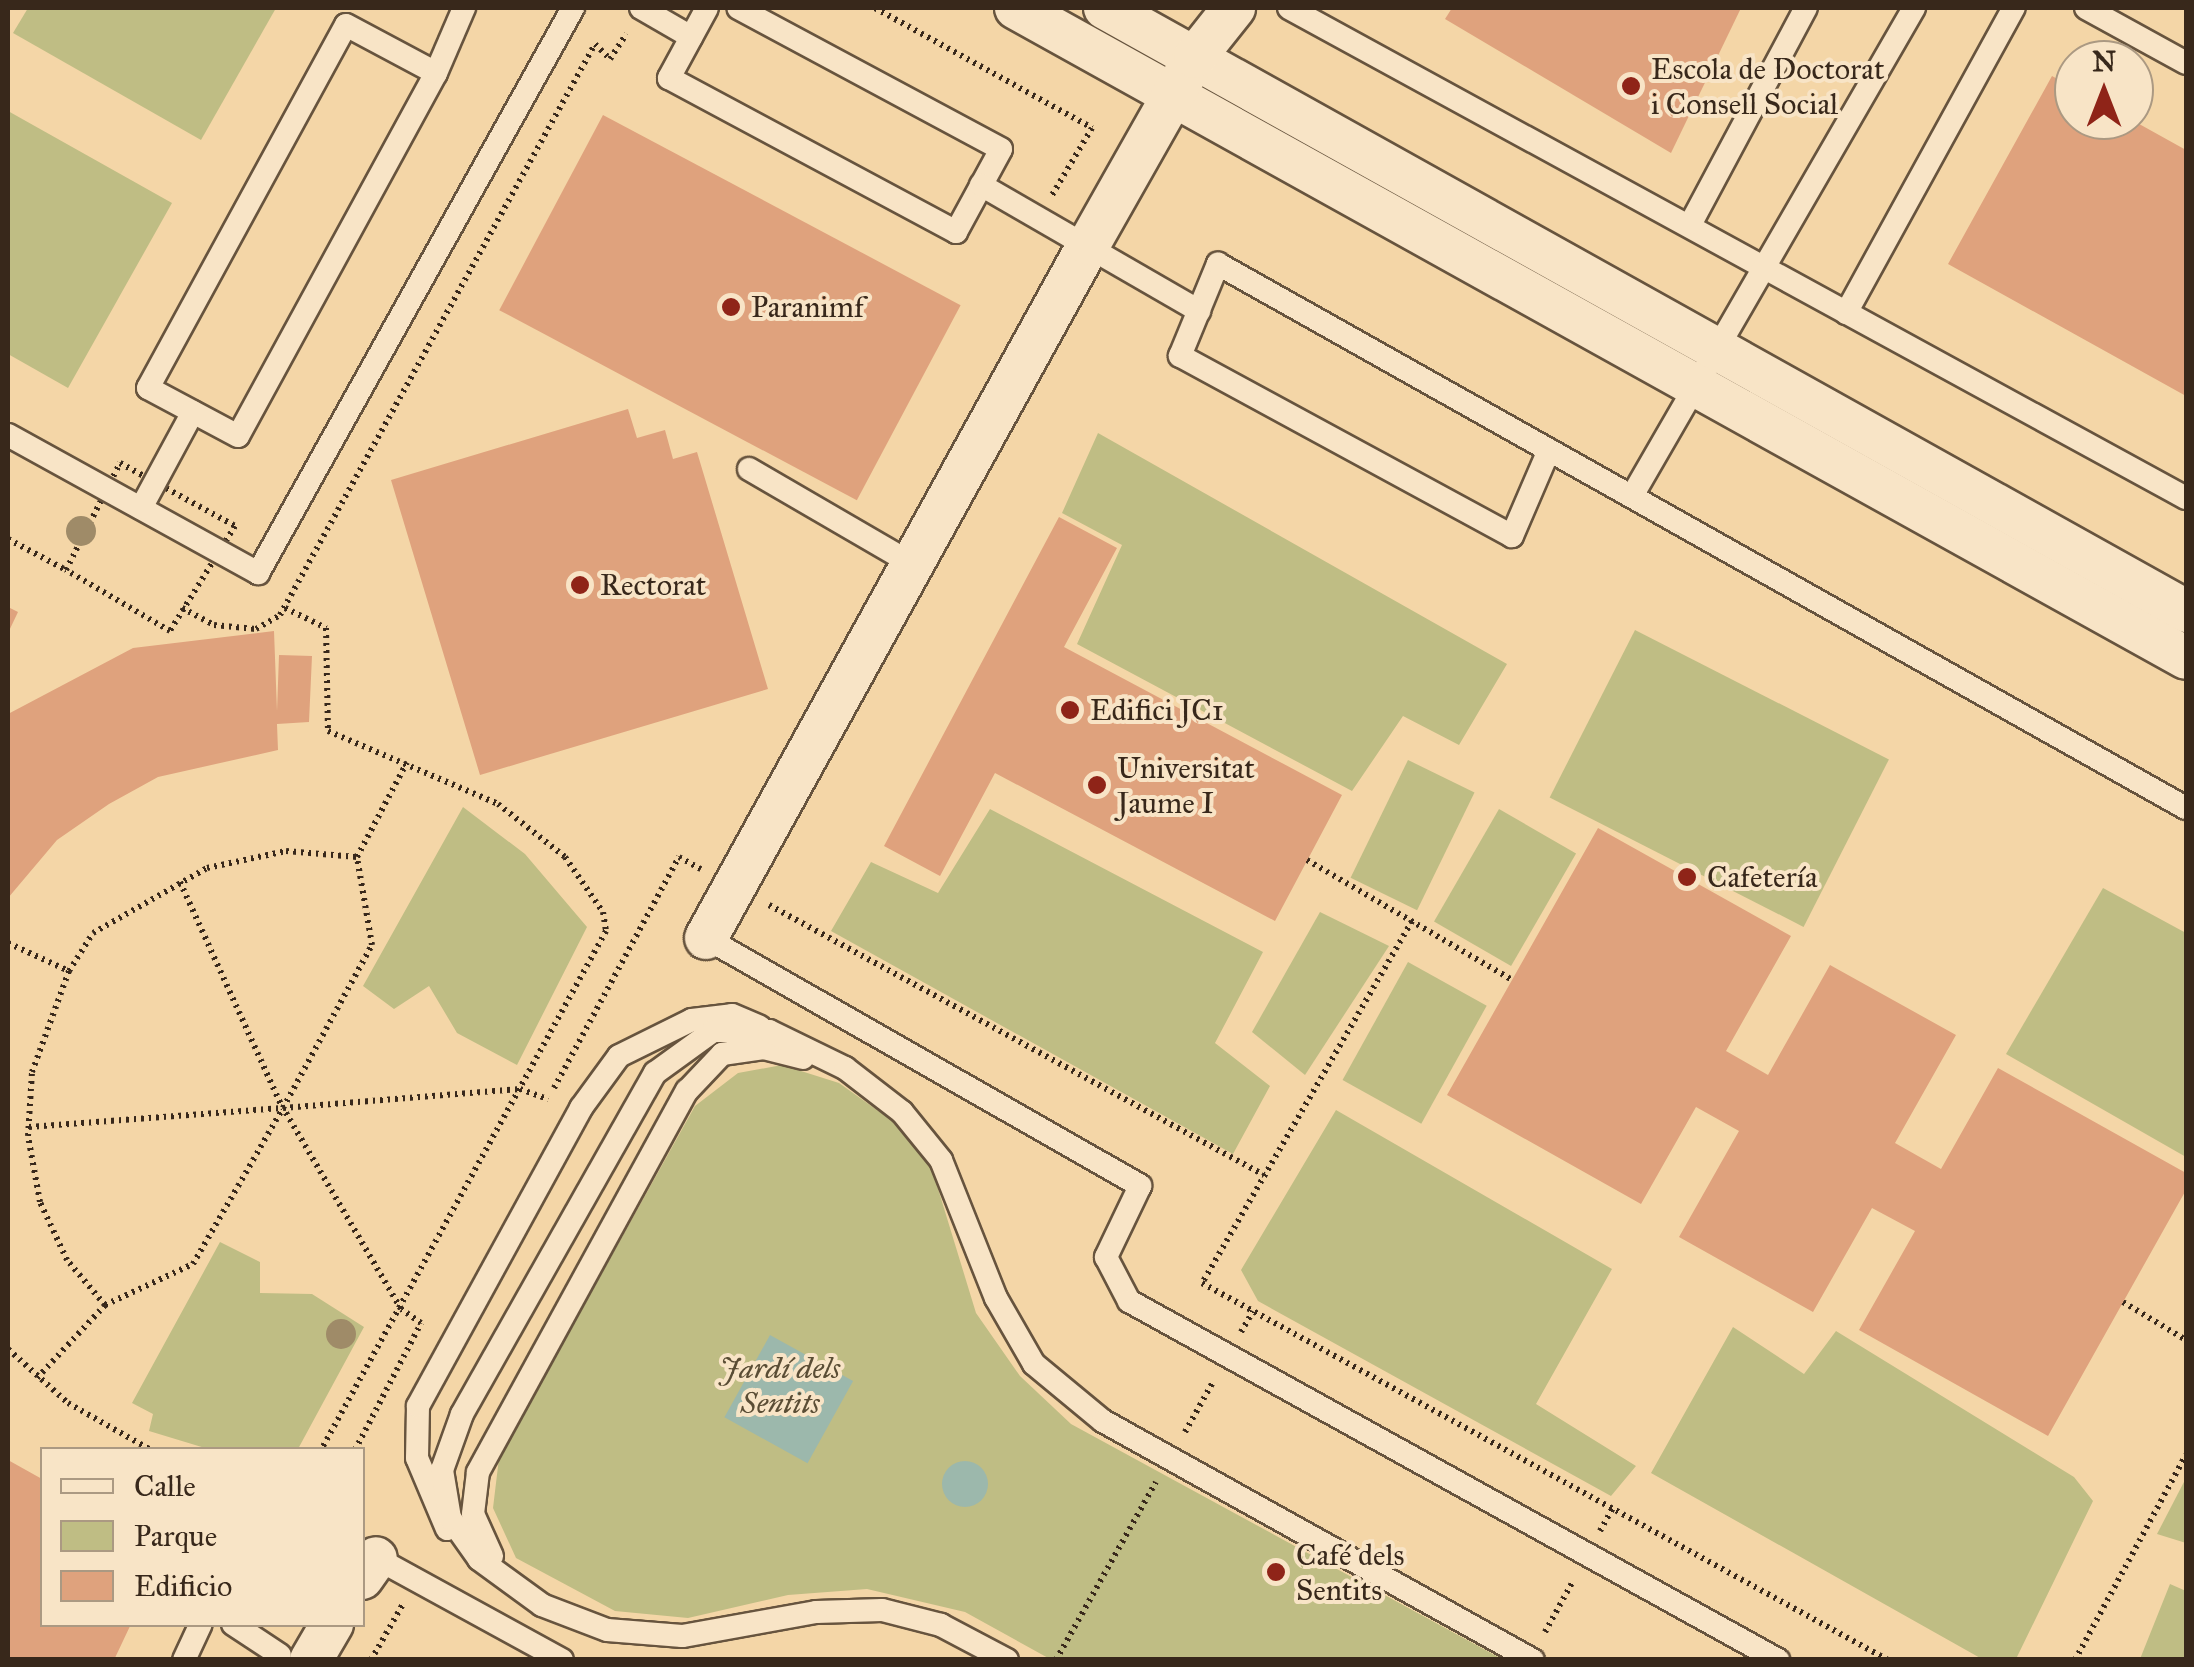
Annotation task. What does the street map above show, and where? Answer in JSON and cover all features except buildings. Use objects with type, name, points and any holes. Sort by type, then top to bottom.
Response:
[{"type":"street","points":[[1016,8],[1173,96],[2186,611]]},
{"type":"street","points":[[1105,8],[1195,58],[2186,658]]},
{"type":"street","points":[[714,944],[1089,244],[1195,58],[1234,8]]},
{"type":"street","points":[[296,1657],[329,1627]]},
{"type":"lane","points":[[436,72],[346,24],[148,388],[238,436],[436,72],[464,8]]},
{"type":"lane","points":[[8,435],[258,573],[573,8]]},
{"type":"lane","points":[[641,8],[692,37]]},
{"type":"lane","points":[[708,8],[669,78],[956,232],[1001,149],[738,8]]},
{"type":"lane","points":[[1288,8],[1768,264],[1846,314],[2186,498]]},
{"type":"lane","points":[[1690,222],[1806,8]]},
{"type":"lane","points":[[1632,496],[1914,8]]},
{"type":"lane","points":[[1846,314],[2014,8]]},
{"type":"lane","points":[[2086,8],[2186,63]]},
{"type":"lane","points":[[982,185],[1199,311]]},
{"type":"lane","points":[[1549,450],[1512,536],[1180,356],[1218,264],[1632,496],[2186,808]]},
{"type":"lane","points":[[141,508],[193,412]]},
{"type":"lane","points":[[749,469],[914,566]]},
{"type":"lane","points":[[714,944],[1140,1186],[1106,1257],[1129,1300],[1778,1660]]},
{"type":"lane","points":[[1007,1660],[942,1625],[882,1610],[816,1612],[682,1636],[607,1630],[542,1604],[437,1522],[417,1458],[418,1406],[580,1108],[619,1056],[692,1020],[732,1015],[845,1068],[902,1112],[941,1160],[996,1298],[1034,1364],[1103,1421],[1532,1659]]},
{"type":"lane","points":[[470,1546],[450,1518],[442,1470],[462,1414],[654,1073],[713,1031],[770,1031]]},
{"type":"lane","points":[[607,1630],[486,1551],[473,1514],[478,1472],[687,1090],[722,1054],[764,1048],[845,1068]]},
{"type":"lane","points":[[369,1568],[416,1581],[562,1660]]},
{"type":"lane","points":[[184,1660],[200,1627]]},
{"type":"lane","points":[[239,1627],[296,1657]]},
{"type":"path","points":[[182,608],[214,625],[256,628],[285,608],[595,44],[610,60],[641,8]]},
{"type":"path","points":[[875,8],[1092,128],[1039,218]]},
{"type":"path","points":[[8,539],[66,570]]},
{"type":"path","points":[[285,608],[326,628],[328,731],[498,804],[566,857],[604,912],[606,931],[402,1309],[323,1447]]},
{"type":"path","points":[[37,1378],[105,1305],[194,1264],[372,945],[358,857],[406,762]]},
{"type":"path","points":[[105,1305],[67,1260],[40,1202],[29,1128],[32,1072],[70,971],[93,933],[180,882],[286,851],[358,857]]},
{"type":"path","points":[[1308,860],[1512,980]]},
{"type":"path","points":[[180,882],[283,1108],[402,1309],[421,1323],[357,1447]]},
{"type":"path","points":[[1412,921],[1202,1284],[1888,1660]]},
{"type":"path","points":[[8,944],[70,971]]},
{"type":"path","points":[[29,1128],[520,1089]]},
{"type":"path","points":[[2123,1302],[2186,1340]]},
{"type":"path","points":[[8,1349],[37,1378],[145,1447]]},
{"type":"path","points":[[2075,1660],[2186,1456]]},
{"type":"path","points":[[371,1660],[416,1581]]},
{"type":"path","points":[[1532,1659],[1565,1595]]},
{"type":"green space","points":[[28,8],[276,8],[201,140],[13,33]]},
{"type":"green space","points":[[8,111],[172,203],[68,388],[8,354]]},
{"type":"green space","points":[[1098,433],[1507,664],[1459,745],[1403,716],[1352,791],[1077,644],[1122,545],[1062,513]]},
{"type":"green space","points":[[1635,630],[1889,759],[1804,927],[1550,798]]},
{"type":"green space","points":[[1408,760],[1475,792],[1417,910],[1351,878]]},
{"type":"green space","points":[[463,807],[525,854],[587,927],[517,1065],[457,1033],[429,986],[394,1009],[363,986]]},
{"type":"green space","points":[[990,809],[1263,952],[1215,1043],[1270,1086],[1233,1154],[831,931],[871,862],[938,893]]},
{"type":"green space","points":[[1499,809],[1576,853],[1511,966],[1434,922]]},
{"type":"green space","points":[[2103,888],[2186,933],[2186,1157],[2006,1054]]},
{"type":"green space","points":[[1320,912],[1389,946],[1305,1075],[1252,1032]]},
{"type":"green space","points":[[1408,962],[1487,1006],[1421,1124],[1343,1080]]},
{"type":"green space","name":"Jardí dels Sentits","points":[[782,1065],[839,1083],[891,1120],[932,1169],[976,1313],[1020,1376],[1071,1424],[1502,1659],[1050,1659],[965,1612],[867,1589],[788,1595],[688,1618],[615,1611],[516,1558],[493,1508],[499,1458],[695,1106],[738,1073]]},
{"type":"green space","points":[[1336,1110],[1612,1269],[1536,1404],[1636,1466],[1611,1496],[1258,1301],[1241,1270]]},
{"type":"green space","points":[[220,1242],[260,1262],[260,1293],[312,1294],[364,1327],[299,1447],[202,1447],[149,1431],[153,1414],[132,1403]]},
{"type":"green space","points":[[1733,1327],[1804,1374],[1836,1331],[2074,1477],[2093,1501],[2016,1659],[1982,1659],[1651,1473]]},
{"type":"green space","points":[[2186,1478],[2186,1543],[2157,1534]]},
{"type":"green space","points":[[2170,1584],[2186,1591],[2186,1659],[2140,1659]]},
{"type":"shaded area","points":[[770,1335],[853,1381],[808,1463],[724,1417]]},
{"type":"shaded area","points":[[965,1461],[981,1468],[988,1484],[981,1500],[965,1507],[949,1500],[942,1484],[949,1468]]},
{"type":"place","name":"Escola de Doctorat i Consell Social","points":[[1631,86]]},
{"type":"place","name":"Paranimf","points":[[731,307]]},
{"type":"place","name":"Rectorat","points":[[580,585]]},
{"type":"place","name":"Edifici JC1","points":[[1070,710]]},
{"type":"place","name":"Universitat Jaume I","points":[[1097,785]]},
{"type":"place","name":"Cafetería","points":[[1687,877]]},
{"type":"place","name":"Café dels Sentits","points":[[1276,1572]]}]
